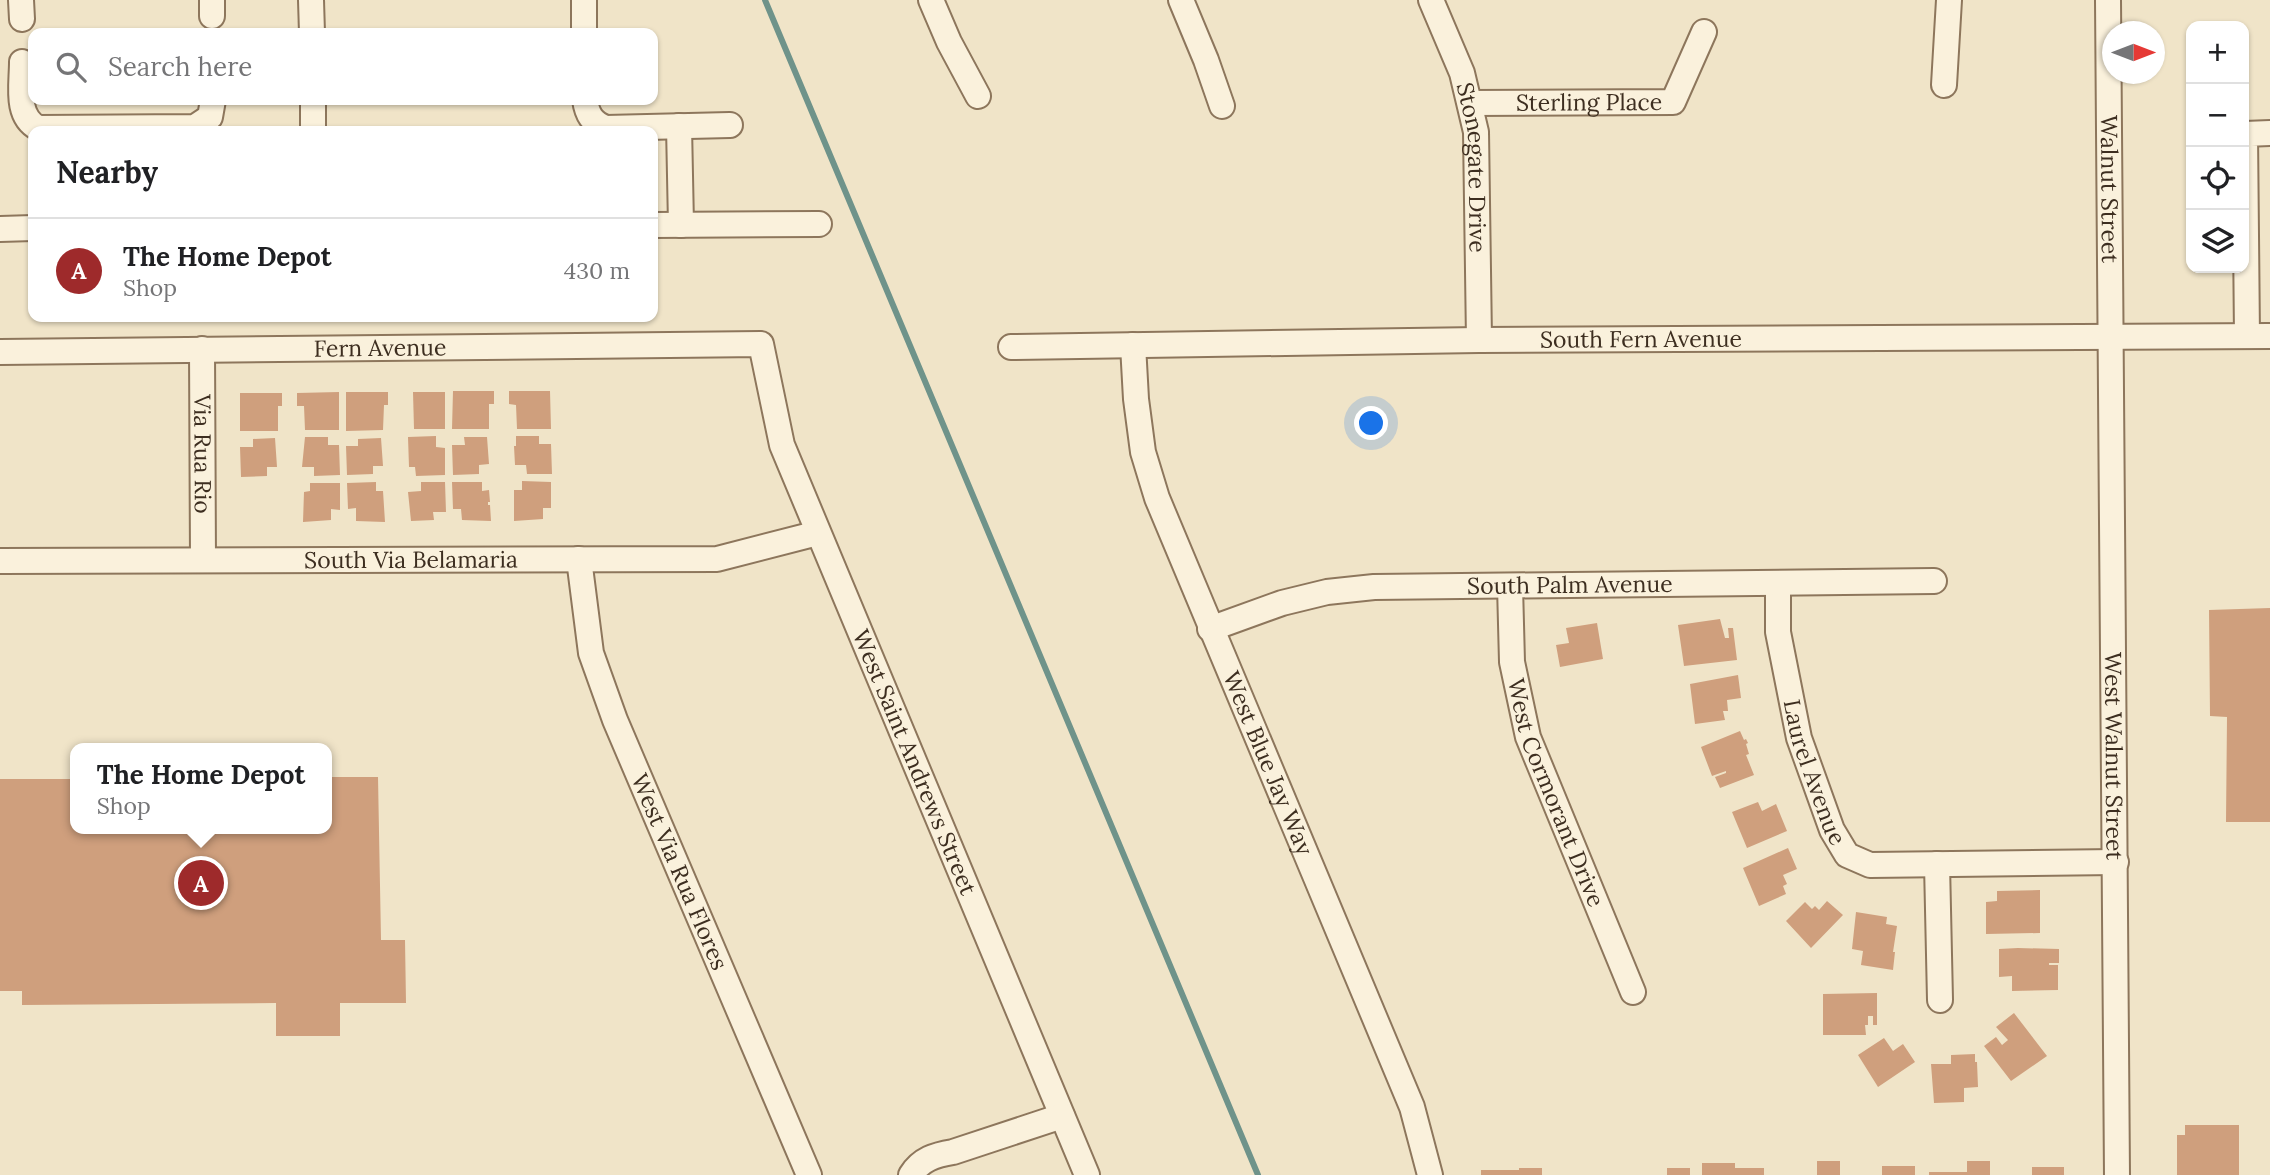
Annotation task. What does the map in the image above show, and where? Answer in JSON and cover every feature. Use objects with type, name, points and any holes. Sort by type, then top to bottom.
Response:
[{"type":"street","points":[[311,0],[312,28]]},
{"type":"street","points":[[584,0],[584,28]]},
{"type":"street","points":[[932,0],[949,42],[978,96]]},
{"type":"street","points":[[1181,0],[1222,106]]},
{"type":"street","name":"Stonegate Drive","points":[[1431,0],[1462,74],[1476,132],[1479,340]]},
{"type":"street","points":[[1944,85],[1949,0]]},
{"type":"street","name":"Walnut Street","points":[[2108,0],[2112,335]]},
{"type":"street","name":"Sterling Place","points":[[1470,103],[1673,102],[1704,32]]},
{"type":"street","points":[[22,62],[23,112],[28,123],[36,126]]},
{"type":"street","points":[[196,126],[210,117],[212,105]]},
{"type":"street","points":[[313,105],[313,126]]},
{"type":"street","points":[[586,105],[588,114],[601,126]]},
{"type":"street","points":[[658,127],[730,125]]},
{"type":"street","points":[[679,126],[681,225]]},
{"type":"street","points":[[2249,134],[2270,134]]},
{"type":"street","points":[[2246,147],[2259,336]]},
{"type":"street","points":[[658,225],[819,224]]},
{"type":"street","points":[[0,229],[28,228]]},
{"type":"street","name":"West Walnut Street","points":[[2112,335],[2117,1175]]},
{"type":"street","name":"South Fern Avenue","points":[[1011,346],[1479,340],[2259,336]]},
{"type":"street","name":"Fern Avenue","points":[[0,352],[761,344]]},
{"type":"street","name":"West Saint Andrews Street","points":[[761,344],[782,446],[1087,1175]]},
{"type":"street","name":"West Blue Jay Way","points":[[1133,345],[1143,452],[1157,498],[1412,1107],[1430,1175]]},
{"type":"street","name":"Via Rua Rio","points":[[202,349],[203,560]]},
{"type":"street","name":"South Via Belamaria","points":[[0,561],[717,559],[818,533]]},
{"type":"street","name":"West Via Rua Flores","points":[[579,559],[591,653],[615,720],[809,1175]]},
{"type":"street","name":"South Palm Avenue","points":[[1210,629],[1282,603],[1327,592],[1374,587],[1934,581]]},
{"type":"street","name":"Laurel Avenue","points":[[1778,583],[1778,632],[1799,738],[1832,830],[1847,855],[1870,864],[2116,862]]},
{"type":"street","name":"West Cormorant Drive","points":[[1510,586],[1512,662],[1528,737],[1633,992]]},
{"type":"street","points":[[1937,864],[1940,1000]]},
{"type":"street","points":[[911,1175],[917,1166],[935,1155],[953,1152],[1062,1116]]},
{"type":"street","points":[[936,1175],[953,1152]]},
{"type":"building","points":[[453,391],[494,391],[494,404],[489,404],[489,429],[452,429]]},
{"type":"building","points":[[509,391],[550,391],[551,429],[517,429],[516,405],[509,404]]},
{"type":"building","points":[[339,392],[339,430],[305,430],[304,406],[297,406],[297,393]]},
{"type":"building","points":[[346,392],[388,392],[388,405],[384,405],[383,430],[346,431]]},
{"type":"building","points":[[413,392],[445,392],[445,429],[414,429]]},
{"type":"building","points":[[240,393],[282,393],[282,406],[278,406],[278,431],[240,431]]},
{"type":"building","points":[[436,436],[436,447],[445,448],[445,475],[416,476],[415,467],[409,467],[408,437]]},
{"type":"building","points":[[516,436],[539,436],[539,444],[551,444],[552,474],[527,474],[526,465],[515,465]]},
{"type":"building","points":[[305,437],[328,437],[328,445],[339,445],[340,475],[314,476],[314,467],[302,467]]},
{"type":"building","points":[[464,437],[487,437],[489,464],[479,465],[479,474],[453,475],[452,445],[465,445]]},
{"type":"building","points":[[275,438],[277,467],[267,467],[267,476],[241,477],[240,447],[253,447],[253,439]]},
{"type":"building","points":[[381,438],[383,466],[373,466],[373,474],[347,475],[346,446],[358,446],[358,439]]},
{"type":"building","points":[[522,481],[551,482],[551,508],[543,508],[543,519],[514,521],[514,490],[522,490]]},
{"type":"building","points":[[376,482],[376,491],[383,491],[385,522],[356,521],[356,508],[348,509],[347,483]]},
{"type":"building","points":[[421,482],[445,482],[446,512],[433,512],[434,520],[411,521],[408,492],[421,491]]},
{"type":"building","points":[[452,482],[482,482],[482,491],[489,490],[491,521],[462,520],[461,509],[453,509]]},
{"type":"building","points":[[310,483],[340,483],[340,510],[331,509],[331,520],[303,522],[304,492],[310,491]]},
{"type":"building","points":[[2270,608],[2270,822],[2226,822],[2227,717],[2210,716],[2209,610]]},
{"type":"building","points":[[1720,619],[1725,638],[1729,638],[1728,628],[1733,628],[1737,660],[1684,666],[1678,625]]},
{"type":"building","points":[[1597,623],[1603,659],[1560,667],[1556,645],[1569,643],[1566,628]]},
{"type":"building","points":[[1738,675],[1741,698],[1727,700],[1728,711],[1723,711],[1725,720],[1695,724],[1690,684]]},
{"type":"building","points":[[1740,731],[1748,743],[1749,754],[1746,755],[1754,775],[1720,788],[1715,777],[1726,771],[1712,776],[1701,747]]},
{"type":"building","points":[[332,777],[378,777],[381,940],[405,940],[406,1003],[340,1003],[340,1036],[276,1036],[276,1003],[22,1005],[22,991],[0,991],[0,779],[70,779],[70,834],[332,834]]},
{"type":"building","points":[[1758,802],[1762,811],[1776,804],[1787,831],[1747,848],[1732,812]]},
{"type":"building","points":[[1788,848],[1797,869],[1783,875],[1787,884],[1783,886],[1786,894],[1759,906],[1743,868]]},
{"type":"building","points":[[2040,890],[2040,933],[1986,934],[1986,902],[1997,901],[1997,891]]},
{"type":"building","points":[[1827,901],[1843,915],[1811,948],[1786,921],[1805,902],[1812,909],[1815,906],[1819,910]]},
{"type":"building","points":[[1856,912],[1887,917],[1886,924],[1897,926],[1893,970],[1861,965],[1863,951],[1852,949]]},
{"type":"building","points":[[1999,949],[2059,949],[2059,963],[2049,963],[2058,965],[2058,990],[2012,991],[2012,976],[1999,977]]},
{"type":"building","points":[[1877,993],[1877,1025],[1873,1025],[1873,1016],[1868,1016],[1866,1035],[1823,1035],[1823,994]]},
{"type":"building","points":[[2014,1013],[2047,1056],[2011,1081],[1984,1046],[1996,1037],[2002,1045],[2008,1040],[1996,1027]]},
{"type":"building","points":[[1884,1038],[1893,1051],[1903,1044],[1915,1062],[1878,1087],[1858,1055]]},
{"type":"building","points":[[1975,1054],[1978,1087],[1964,1088],[1964,1102],[1934,1103],[1931,1064],[1951,1064],[1951,1055]]},
{"type":"building","points":[[2185,1125],[2239,1125],[2239,1175],[2177,1175],[2177,1135],[2185,1135]]},
{"type":"building","points":[[1817,1161],[1840,1161],[1840,1175],[1817,1175]]},
{"type":"building","points":[[1967,1161],[1990,1161],[1990,1175],[1929,1175],[1929,1172],[1967,1172]]},
{"type":"building","points":[[1702,1163],[1735,1163],[1735,1168],[1764,1168],[1764,1175],[1702,1175]]},
{"type":"building","points":[[1882,1166],[1915,1166],[1915,1175],[1882,1175]]},
{"type":"building","points":[[2032,1167],[2064,1167],[2064,1175],[2032,1175]]},
{"type":"building","points":[[1542,1168],[1542,1175],[1481,1175],[1481,1170]]},
{"type":"building","points":[[1667,1168],[1690,1168],[1690,1175],[1667,1175]]},
{"type":"waterway","points":[[765,0],[1258,1175]]},
{"type":"place","name":"The Home Depot","points":[[201,883]]}]
